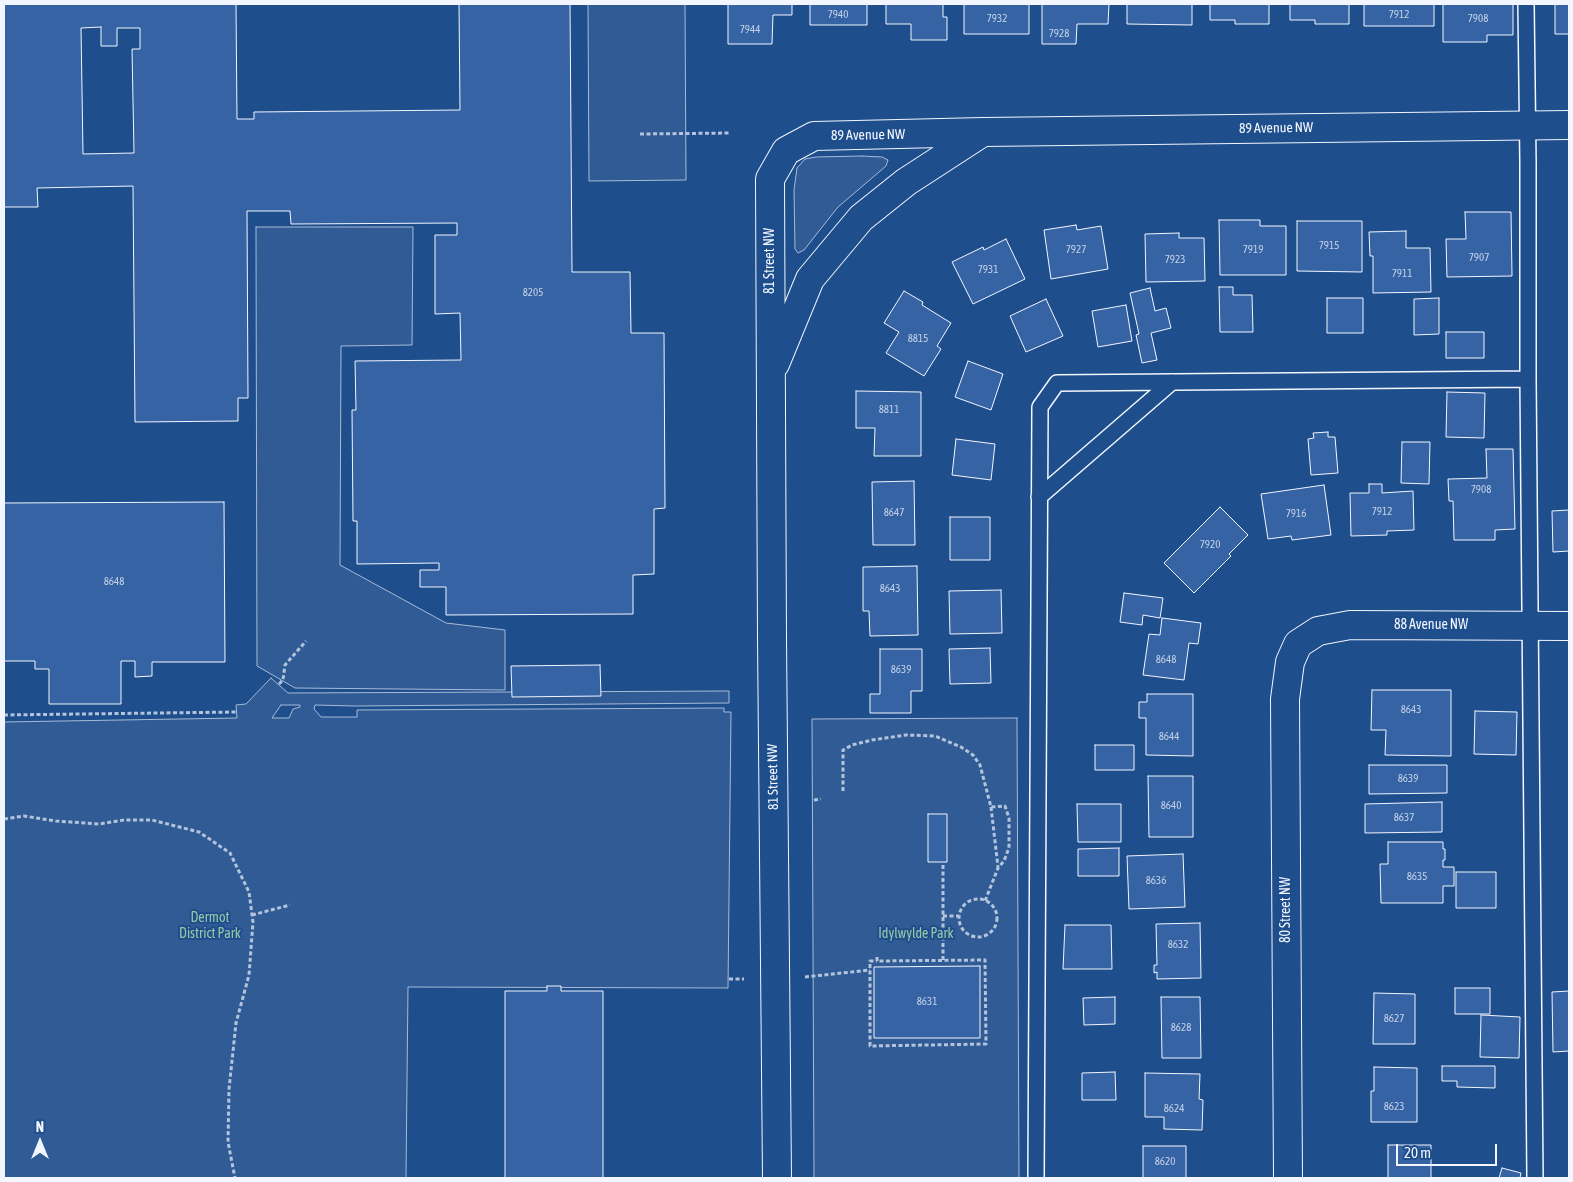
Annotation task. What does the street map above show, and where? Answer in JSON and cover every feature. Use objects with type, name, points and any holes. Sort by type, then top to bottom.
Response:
[{"type":"street","name":"89 Avenue NW","points":[[786,151],[814,136],[983,132],[1569,125]]},
{"type":"street","name":"81 Street NW","points":[[771,375],[810,279],[861,218],[906,182],[983,132]]},
{"type":"street","name":"81 Street NW","points":[[777,1178],[770,179],[786,151]]},
{"type":"street","name":"88 Avenue NW","points":[[1298,644],[1318,631],[1350,625],[1569,626]]},
{"type":"street","name":"80 Street NW","points":[[1288,1178],[1285,699],[1290,662],[1298,644]]},
{"type":"lane","points":[[1526,4],[1535,1178]]},
{"type":"lane","points":[[1036,1178],[1040,407],[1057,383],[1528,379]]},
{"type":"lane","points":[[1039,496],[1172,382]]},
{"type":"path","points":[[640,134],[731,133]]},
{"type":"path","points":[[278,684],[282,680],[285,665],[306,641]]},
{"type":"path","points":[[4,715],[236,712]]},
{"type":"path","points":[[843,791],[843,750],[852,745],[906,735],[934,736],[961,747],[973,755],[980,765],[991,808],[998,868]]},
{"type":"path","points":[[814,800],[821,799]]},
{"type":"path","points":[[985,901],[998,868],[1004,861],[1009,848],[1009,818],[1005,806],[991,808]]},
{"type":"path","points":[[4,819],[24,816],[56,822],[98,824],[124,820],[152,820],[199,832],[230,853],[249,892],[253,922],[250,975],[236,1023],[229,1089],[228,1142],[235,1178]]},
{"type":"path","points":[[942,960],[943,863]]},
{"type":"path","points":[[977,899],[985,901],[994,908],[997,919],[993,930],[985,936],[975,937],[966,934],[960,926],[959,916],[962,908],[968,902],[977,899]]},
{"type":"path","points":[[252,915],[290,905]]},
{"type":"path","points":[[943,916],[959,916]]},
{"type":"path","points":[[877,959],[942,960],[985,960],[986,1044],[870,1046],[870,961],[877,959]]},
{"type":"path","points":[[775,978],[813,977],[870,970]]},
{"type":"shaded area","points":[[588,4],[685,4],[686,180],[589,181]]},
{"type":"shaded area","points":[[862,156],[882,157],[888,160],[886,166],[838,207],[804,250],[798,253],[795,249],[794,190],[797,168],[805,159]]},
{"type":"shaded area","points":[[256,227],[413,227],[412,345],[341,346],[340,565],[446,623],[505,630],[505,690],[295,688],[257,666]]},
{"type":"shaded area","name":"Dermot District Park","points":[[271,678],[288,693],[729,691],[729,703],[315,705],[314,709],[321,717],[357,717],[357,710],[724,708],[724,712],[731,712],[728,988],[408,987],[406,1178],[4,1178],[4,722],[237,718],[236,705],[246,704]],"holes":[[[281,705],[300,705],[300,707],[293,709],[289,718],[272,718]]]},
{"type":"shaded area","name":"Idylwylde Park","points":[[1017,718],[1019,1178],[814,1178],[812,719]]},
{"type":"building","points":[[4,4],[236,4],[237,119],[254,119],[254,112],[460,110],[459,4],[570,4],[572,272],[630,272],[631,333],[664,333],[665,508],[654,509],[654,574],[633,575],[633,614],[446,615],[446,587],[420,587],[420,570],[439,570],[439,563],[357,564],[357,521],[353,521],[352,410],[356,410],[355,361],[461,360],[460,313],[435,314],[435,235],[457,235],[457,223],[291,224],[290,211],[247,211],[248,398],[238,398],[238,421],[135,422],[133,186],[37,188],[38,207],[4,207]],"holes":[[[101,27],[101,46],[117,46],[117,28],[140,28],[140,49],[132,49],[134,153],[83,154],[81,28]]]},
{"type":"building","points":[[728,4],[792,4],[792,15],[773,15],[772,44],[728,44]]},
{"type":"building","points":[[810,4],[867,4],[867,25],[810,25]]},
{"type":"building","points":[[886,4],[943,4],[943,17],[947,17],[947,40],[911,40],[911,24],[886,24]]},
{"type":"building","points":[[964,4],[1029,4],[1029,34],[964,34]]},
{"type":"building","points":[[1042,4],[1109,4],[1108,24],[1077,24],[1076,44],[1042,44]]},
{"type":"building","points":[[1127,4],[1192,4],[1192,25],[1127,24]]},
{"type":"building","points":[[1210,4],[1269,4],[1269,24],[1235,24],[1235,20],[1210,20]]},
{"type":"building","points":[[1290,4],[1349,4],[1349,24],[1315,24],[1315,20],[1290,20]]},
{"type":"building","points":[[1364,4],[1434,4],[1434,26],[1364,26]]},
{"type":"building","points":[[1443,4],[1513,4],[1513,35],[1487,35],[1487,42],[1443,42]]},
{"type":"building","points":[[1555,4],[1569,4],[1569,34],[1555,34]]},
{"type":"building","points":[[1465,212],[1511,212],[1512,276],[1447,277],[1446,239],[1466,239]]},
{"type":"building","points":[[1219,220],[1260,220],[1260,226],[1286,226],[1286,275],[1220,275]]},
{"type":"building","points":[[1297,221],[1362,221],[1362,272],[1297,271]]},
{"type":"building","points":[[1076,225],[1077,230],[1101,226],[1108,269],[1051,279],[1044,230]]},
{"type":"building","points":[[1406,231],[1406,248],[1430,248],[1431,292],[1373,293],[1373,256],[1370,256],[1369,232]]},
{"type":"building","points":[[1179,233],[1179,238],[1204,238],[1205,281],[1146,282],[1145,234]]},
{"type":"building","points":[[1006,239],[1025,279],[973,304],[952,262],[983,247],[984,250]]},
{"type":"building","points":[[1219,287],[1233,287],[1233,295],[1252,295],[1253,332],[1220,332]]},
{"type":"building","points":[[1150,288],[1155,311],[1166,308],[1171,328],[1151,333],[1157,360],[1142,363],[1136,335],[1139,334],[1130,293]]},
{"type":"building","points":[[904,291],[923,302],[922,305],[951,323],[937,346],[941,349],[924,376],[886,353],[899,332],[884,323]]},
{"type":"building","points":[[1327,298],[1363,298],[1363,333],[1327,333]]},
{"type":"building","points":[[1439,298],[1439,334],[1414,335],[1414,299]]},
{"type":"building","points":[[1046,299],[1063,336],[1026,352],[1010,316]]},
{"type":"building","points":[[1126,305],[1132,341],[1098,347],[1092,311]]},
{"type":"building","points":[[1446,332],[1484,332],[1484,358],[1446,358]]},
{"type":"building","points":[[968,361],[1003,374],[991,410],[955,397]]},
{"type":"building","points":[[856,391],[921,392],[921,456],[874,456],[875,428],[856,428]]},
{"type":"building","points":[[1447,392],[1485,393],[1484,438],[1446,437]]},
{"type":"building","points":[[1328,432],[1328,437],[1335,437],[1338,473],[1311,475],[1308,439],[1314,438],[1313,433]]},
{"type":"building","points":[[956,439],[995,444],[991,480],[952,475]]},
{"type":"building","points":[[1402,442],[1430,442],[1429,484],[1401,483]]},
{"type":"building","points":[[1486,449],[1513,449],[1515,529],[1495,530],[1495,540],[1454,540],[1453,501],[1449,501],[1448,479],[1487,478]]},
{"type":"building","points":[[914,481],[915,545],[873,545],[872,482]]},
{"type":"building","points":[[1369,484],[1382,484],[1382,493],[1413,491],[1414,530],[1387,531],[1387,535],[1351,536],[1350,493],[1369,493]]},
{"type":"building","points":[[1324,485],[1331,535],[1292,540],[1291,536],[1268,539],[1261,494]]},
{"type":"building","points":[[224,502],[225,662],[152,662],[152,676],[135,677],[135,661],[121,661],[121,704],[49,704],[49,669],[35,669],[35,661],[4,661],[4,503]]},
{"type":"building","points":[[1220,507],[1248,535],[1229,554],[1231,556],[1194,593],[1164,563]]},
{"type":"building","points":[[1569,510],[1569,551],[1553,552],[1552,511]]},
{"type":"building","points":[[950,517],[990,517],[990,560],[950,560]]},
{"type":"building","points":[[917,566],[918,635],[870,636],[869,611],[863,611],[863,567]]},
{"type":"building","points":[[1001,590],[1002,633],[950,634],[949,591]]},
{"type":"building","points":[[1124,593],[1163,598],[1160,618],[1143,615],[1142,625],[1120,622]]},
{"type":"building","points":[[1162,618],[1201,623],[1198,644],[1189,643],[1184,680],[1143,675],[1149,634],[1160,635]]},
{"type":"building","points":[[990,648],[991,683],[950,684],[949,649]]},
{"type":"building","points":[[880,649],[922,649],[922,691],[911,691],[911,713],[870,713],[870,694],[880,694]]},
{"type":"building","points":[[600,665],[601,696],[512,697],[511,666]]},
{"type":"building","points":[[1372,690],[1451,690],[1451,756],[1385,755],[1386,730],[1371,730]]},
{"type":"building","points":[[1147,694],[1193,694],[1193,756],[1146,755],[1146,718],[1139,718],[1139,702],[1147,702]]},
{"type":"building","points":[[1475,711],[1517,712],[1516,755],[1474,754]]},
{"type":"building","points":[[1095,745],[1134,745],[1134,770],[1095,770]]},
{"type":"building","points":[[1369,765],[1447,765],[1447,793],[1369,794]]},
{"type":"building","points":[[1148,776],[1193,776],[1193,837],[1149,837]]},
{"type":"building","points":[[1442,802],[1442,832],[1365,833],[1365,804]]},
{"type":"building","points":[[1077,804],[1121,804],[1121,842],[1078,842]]},
{"type":"building","points":[[928,814],[947,814],[947,862],[928,862]]},
{"type":"building","points":[[1388,842],[1443,842],[1445,860],[1443,860],[1443,867],[1454,867],[1454,886],[1443,886],[1443,903],[1381,903],[1380,864],[1388,864]]},
{"type":"building","points":[[1119,848],[1119,876],[1078,876],[1078,849]]},
{"type":"building","points":[[1183,854],[1185,907],[1129,909],[1127,856]]},
{"type":"building","points":[[1456,872],[1496,872],[1496,908],[1456,908]]},
{"type":"building","points":[[1200,923],[1201,978],[1157,979],[1157,972],[1154,973],[1154,965],[1157,965],[1156,924]]},
{"type":"building","points":[[1065,925],[1111,925],[1112,969],[1063,969]]},
{"type":"building","points":[[980,966],[980,1038],[874,1038],[874,967]]},
{"type":"building","points":[[547,986],[561,986],[561,991],[603,991],[603,1178],[505,1178],[505,991],[547,991]]},
{"type":"building","points":[[1455,988],[1490,988],[1490,1014],[1455,1014]]},
{"type":"building","points":[[1569,991],[1569,1051],[1553,1052],[1552,992]]},
{"type":"building","points":[[1374,993],[1415,994],[1415,1044],[1373,1044]]},
{"type":"building","points":[[1115,997],[1115,1024],[1084,1025],[1083,998]]},
{"type":"building","points":[[1161,997],[1200,997],[1201,1058],[1162,1058]]},
{"type":"building","points":[[1481,1015],[1520,1017],[1519,1058],[1480,1057]]},
{"type":"building","points":[[1442,1066],[1495,1066],[1495,1088],[1457,1087],[1457,1081],[1442,1081]]},
{"type":"building","points":[[1374,1067],[1417,1068],[1417,1122],[1371,1122],[1371,1091],[1374,1091]]},
{"type":"building","points":[[1115,1072],[1116,1100],[1082,1100],[1082,1073]]},
{"type":"building","points":[[1145,1073],[1200,1074],[1199,1099],[1203,1100],[1202,1130],[1164,1129],[1164,1117],[1145,1117]]},
{"type":"building","points":[[1388,1145],[1431,1145],[1431,1178],[1388,1178]]},
{"type":"building","points":[[1143,1146],[1186,1146],[1186,1178],[1143,1178]]},
{"type":"building","points":[[1502,1168],[1521,1173],[1520,1178],[1499,1178]]}]
